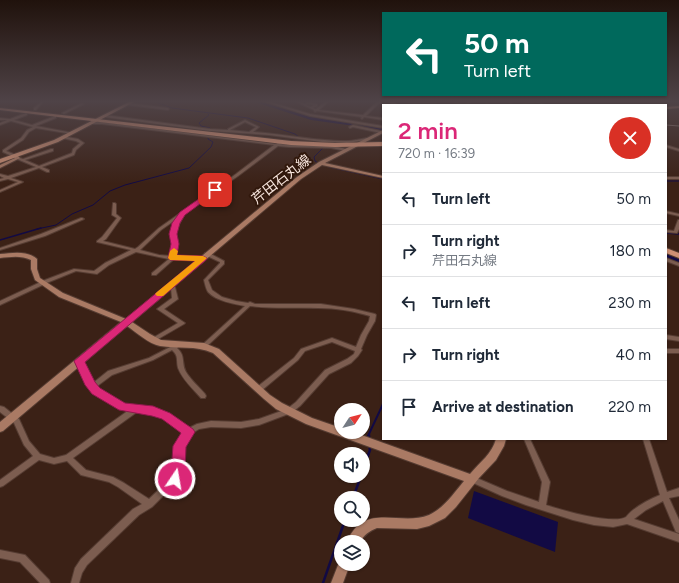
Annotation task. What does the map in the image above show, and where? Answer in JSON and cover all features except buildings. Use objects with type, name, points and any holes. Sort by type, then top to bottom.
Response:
[{"type":"highway","points":[[182,129],[307,142],[358,144]]},
{"type":"highway","points":[[213,133],[291,143],[335,145],[382,143]]},
{"type":"main road","points":[[0,161],[16,157],[79,129]]},
{"type":"main road","points":[[667,250],[679,256]]},
{"type":"street","points":[[2,150],[22,139],[30,129]]},
{"type":"street","points":[[47,129],[72,133]]},
{"type":"street","points":[[155,129],[278,143],[299,147],[332,147],[346,150]]},
{"type":"street","points":[[203,129],[229,130],[285,138],[347,142],[367,139]]},
{"type":"street","points":[[249,133],[255,129]]},
{"type":"street","name":"芹田石丸線","points":[[0,428],[299,178],[321,163],[382,130]]},
{"type":"street","points":[[0,180],[73,154],[74,150],[82,143],[77,140],[63,137]]},
{"type":"street","points":[[0,303],[76,270],[95,273],[107,264],[140,248],[160,229],[278,143]]},
{"type":"street","points":[[335,145],[341,146],[346,150]]},
{"type":"street","points":[[667,145],[679,150]]},
{"type":"street","points":[[2,150],[48,171]]},
{"type":"street","points":[[24,159],[52,150]]},
{"type":"street","points":[[0,167],[16,157]]},
{"type":"street","points":[[321,163],[382,177]]},
{"type":"street","points":[[0,175],[22,182],[0,191]]},
{"type":"street","points":[[667,178],[679,178]]},
{"type":"street","points":[[75,583],[78,571],[84,562],[136,512],[149,504],[175,479],[178,471],[180,446],[189,432],[197,427],[211,424],[241,425],[259,422],[289,411],[298,404],[327,372],[349,361],[356,355],[364,335],[372,321],[373,315],[356,310],[321,306],[280,308],[226,301],[212,294],[208,288],[206,280],[222,263],[217,258],[205,256],[173,258],[154,255],[136,249],[99,241],[104,238],[119,218],[114,215],[114,204]]},
{"type":"street","points":[[667,212],[679,215]]},
{"type":"street","points":[[154,274],[173,258],[175,244],[173,234],[182,214]]},
{"type":"street","points":[[0,249],[43,235],[82,219]]},
{"type":"street","points":[[667,231],[676,232],[679,221]]},
{"type":"street","points":[[0,256],[21,255],[34,259],[35,274],[37,279],[42,284],[61,295],[127,322],[153,340],[175,346],[204,346],[216,351],[267,397],[289,411],[334,429]]},
{"type":"street","points":[[667,259],[679,265]]},
{"type":"street","points":[[153,340],[182,322],[160,309],[175,299],[173,287],[170,286]]},
{"type":"street","points":[[204,346],[250,304]]},
{"type":"street","points":[[667,337],[679,339]]},
{"type":"street","points":[[258,389],[296,359],[303,350],[332,340],[359,350]]},
{"type":"street","points":[[92,387],[110,373],[151,359],[175,346]]},
{"type":"street","points":[[175,346],[181,357],[182,370],[203,396]]},
{"type":"street","points":[[667,351],[679,351]]},
{"type":"street","points":[[80,361],[92,387],[96,391],[123,407],[135,410],[153,411],[166,416],[189,432]]},
{"type":"street","points":[[0,409],[17,421],[26,443],[38,457],[54,461],[68,458],[135,410]]},
{"type":"street","points":[[361,439],[542,506],[585,520],[614,525],[628,521],[679,538]]},
{"type":"street","points":[[357,535],[370,525],[378,522],[418,523],[436,517],[446,510],[472,479],[493,458],[501,440]]},
{"type":"street","points":[[527,440],[546,482],[542,506]]},
{"type":"street","points":[[646,440],[664,495],[679,529]]},
{"type":"street","points":[[0,484],[38,457]]},
{"type":"street","points":[[68,458],[84,473],[110,479],[149,504]]},
{"type":"street","points":[[628,521],[632,516],[664,495],[679,492]]},
{"type":"street","points":[[0,554],[22,558],[46,583]]},
{"type":"street","points":[[337,583],[341,571]]},
{"type":"shaded area","points":[[474,491],[558,522],[555,552],[468,518]]},
{"type":"waterway","points":[[281,129],[295,134],[300,138]]},
{"type":"waterway","points":[[39,229],[56,225],[72,214],[93,205],[110,191],[125,185],[189,168],[211,147],[213,142],[208,139],[208,136]]},
{"type":"waterway","points":[[318,163],[315,161],[314,157],[324,147]]},
{"type":"waterway","points":[[329,167],[382,179]]},
{"type":"waterway","points":[[667,181],[679,181]]},
{"type":"waterway","points":[[0,240],[39,229]]},
{"type":"waterway","points":[[667,233],[679,234]]},
{"type":"waterway","points":[[667,256],[679,262]]},
{"type":"waterway","points":[[370,432],[382,406]]},
{"type":"waterway","points":[[356,491],[358,483]]},
{"type":"waterway","points":[[323,583],[343,527]]},
{"type":"slow traffic","points":[[160,294],[203,258],[173,258],[174,251]]},
{"type":"route","points":[[175,479],[178,471],[180,446],[184,437],[189,432],[166,416],[153,411],[135,410],[123,407],[96,391],[91,385],[80,361],[203,258],[173,258],[175,244],[173,234],[176,223],[182,214],[215,190]]}]
